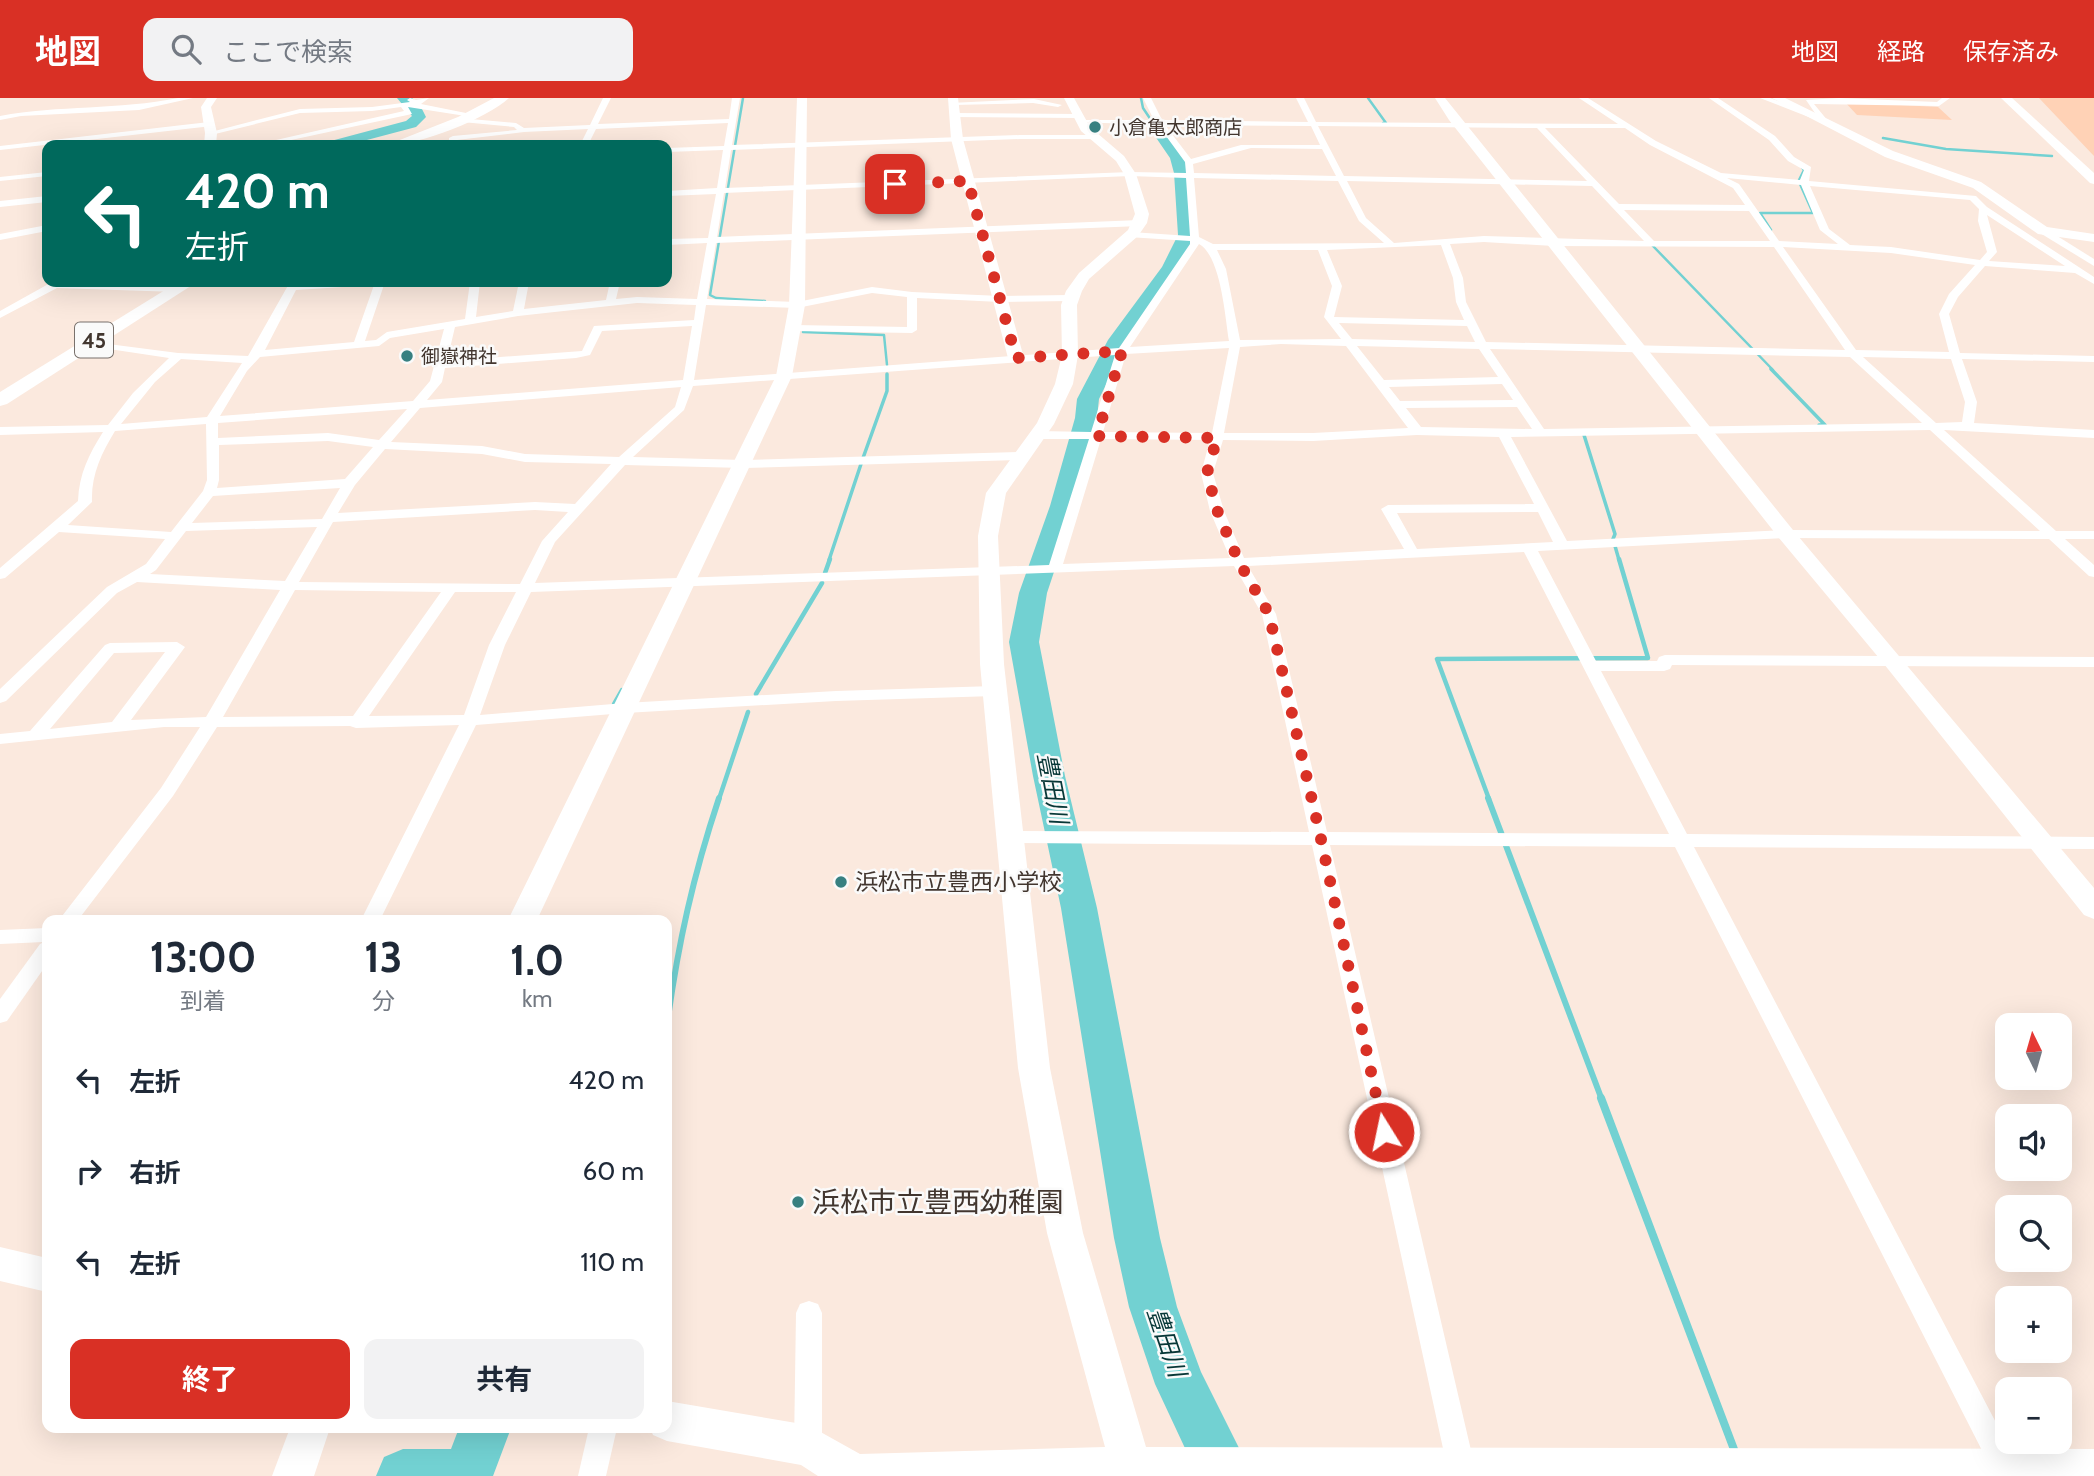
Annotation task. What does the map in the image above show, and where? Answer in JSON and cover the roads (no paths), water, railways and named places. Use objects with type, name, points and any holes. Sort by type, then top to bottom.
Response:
[{"type":"main road","points":[[408,140],[467,117],[503,98]]},
{"type":"main road","name":"45","points":[[0,400],[180,287]]},
{"type":"street","points":[[0,129],[5,117],[139,107],[189,98]]},
{"type":"street","points":[[210,134],[206,107],[212,98]]},
{"type":"street","points":[[120,140],[210,134],[300,111],[372,109],[425,98]]},
{"type":"street","points":[[586,140],[607,98]]},
{"type":"street","points":[[373,915],[470,720],[497,646],[549,541],[611,471],[680,408],[688,383],[696,323],[717,241],[721,191],[736,98]]},
{"type":"street","points":[[524,915],[578,800],[744,464],[784,376],[797,305],[802,98]]},
{"type":"street","points":[[1052,570],[1121,351],[1190,253],[1195,241],[1189,162],[1152,112],[1147,98]]},
{"type":"street","points":[[1300,98],[1362,219],[1392,246]]},
{"type":"street","points":[[1440,98],[1504,183],[1786,534],[1892,659],[2094,908]]},
{"type":"street","points":[[1583,98],[1653,143],[1736,186],[1852,353],[2094,573]]},
{"type":"street","points":[[1713,98],[1772,138],[1791,159],[1808,169],[1804,182],[1828,234],[1848,248]]},
{"type":"street","points":[[1764,98],[1824,121]]},
{"type":"street","points":[[1777,98],[1889,154],[1989,191],[2094,263]]},
{"type":"street","points":[[1824,121],[1809,102],[1836,100],[1939,104],[1946,98]]},
{"type":"street","points":[[2006,98],[2094,180]]},
{"type":"street","points":[[954,105],[1034,101],[1079,115],[1120,159],[1129,174],[1140,206],[1136,229],[1084,275],[1070,298],[1070,355],[1064,384],[1038,435],[1020,456],[996,494],[988,536],[994,691],[1034,1068],[1060,1208],[1132,1471]]},
{"type":"street","points":[[409,103],[422,108],[516,125],[522,130]]},
{"type":"street","points":[[281,140],[409,112],[409,103]]},
{"type":"street","points":[[954,105],[1079,115],[1147,124],[1625,125]]},
{"type":"street","points":[[954,105],[957,139],[1016,358]]},
{"type":"street","points":[[672,150],[957,139],[1079,115]]},
{"type":"street","points":[[460,140],[522,130],[732,121]]},
{"type":"street","points":[[1539,126],[1651,243]]},
{"type":"street","points":[[427,134],[449,140]]},
{"type":"street","points":[[0,148],[42,145]]},
{"type":"street","points":[[1189,162],[1203,162],[1215,153],[1242,147],[1325,148]]},
{"type":"street","points":[[1938,171],[1966,188],[1984,209],[2094,281]]},
{"type":"street","points":[[1710,173],[1973,198]]},
{"type":"street","points":[[672,193],[1129,174],[1597,184]]},
{"type":"street","points":[[0,179],[42,175]]},
{"type":"street","points":[[0,204],[42,200]]},
{"type":"street","points":[[1618,207],[1750,208]]},
{"type":"street","points":[[1967,426],[1971,402],[1954,355],[1944,314],[1953,296],[1992,253],[1992,246],[1983,228],[1981,216],[1984,209]]},
{"type":"street","points":[[0,237],[42,229]]},
{"type":"street","points":[[672,242],[981,230],[1136,229],[1195,241],[1322,248],[1484,239],[1554,243],[1777,244],[1903,251],[1981,263],[2076,270]]},
{"type":"street","points":[[2043,230],[2094,238]]},
{"type":"street","points":[[1195,241],[1221,269],[1235,343],[1217,438],[1207,473],[1217,510],[1239,562],[1269,614],[1462,1473]]},
{"type":"street","points":[[1444,242],[1458,278],[1461,302],[1482,345],[1540,432]]},
{"type":"street","points":[[1322,248],[1337,286],[1329,317],[1418,431]]},
{"type":"street","points":[[0,315],[51,287]]},
{"type":"street","points":[[0,698],[112,590],[151,567],[209,492],[214,480],[212,419],[242,369],[254,357],[292,287]]},
{"type":"street","points":[[358,345],[376,287]]},
{"type":"street","points":[[470,322],[474,287]]},
{"type":"street","points":[[518,313],[523,287]]},
{"type":"street","points":[[610,303],[614,287]]},
{"type":"street","points":[[89,343],[178,356],[254,357],[379,343],[387,335],[518,313],[637,300],[797,305],[859,290],[1000,299],[1070,298]]},
{"type":"street","points":[[794,328],[912,330],[912,295]]},
{"type":"street","points":[[1332,320],[1471,323]]},
{"type":"street","points":[[441,365],[576,355],[586,353],[598,328],[696,323]]},
{"type":"street","points":[[72,915],[167,792],[211,723],[349,483],[436,382],[450,325]]},
{"type":"street","points":[[0,431],[113,428],[1235,343],[1349,341],[2094,359]]},
{"type":"street","points":[[0,575],[85,502],[86,480],[99,450],[113,428],[142,386],[178,356]]},
{"type":"street","points":[[1381,384],[1506,380]]},
{"type":"street","points":[[1398,405],[1521,403]]},
{"type":"street","points":[[1038,435],[1217,438],[1313,437],[1418,431],[1503,433],[1934,426],[2094,434]]},
{"type":"street","points":[[1503,433],[1562,545]]},
{"type":"street","points":[[214,442],[328,438],[382,446],[456,447],[525,458],[572,457],[623,462],[744,464],[1020,456]]},
{"type":"street","points":[[209,492],[274,490],[349,483]]},
{"type":"street","points":[[56,528],[179,532],[535,506],[578,508]]},
{"type":"street","points":[[1413,553],[1388,509],[1542,508]]},
{"type":"street","points":[[133,577],[290,586],[527,588],[1239,562],[1786,534],[2094,535]]},
{"type":"street","points":[[1529,547],[2008,1472]]},
{"type":"street","points":[[356,723],[450,589]]},
{"type":"street","points":[[34,737],[110,648],[177,647],[118,726]]},
{"type":"street","points":[[1588,660],[1664,666],[1665,660],[2094,662]]},
{"type":"street","points":[[0,739],[164,722],[356,723],[470,720],[836,695],[994,691]]},
{"type":"street","points":[[1010,837],[2094,843]]},
{"type":"street","points":[[0,937],[42,935]]},
{"type":"street","points":[[0,1015],[42,956]]},
{"type":"street","points":[[0,1264],[42,1274]]},
{"type":"street","points":[[808,1313],[808,1447]]},
{"type":"street","points":[[672,1422],[808,1447],[855,1475],[1426,1468],[1462,1473],[2094,1470]]},
{"type":"street","points":[[293,1476],[308,1433]]},
{"type":"street","points":[[592,1476],[602,1433]]},
{"type":"waterway","points":[[351,140],[411,124],[419,117],[415,108],[404,98]]},
{"type":"waterway","points":[[743,98],[710,295],[716,298],[765,301]]},
{"type":"waterway","points":[[1141,98],[1143,108],[1153,123],[1156,123]]},
{"type":"waterway","points":[[1368,98],[1386,123],[1383,123]]},
{"type":"waterway","name":"豊田川","points":[[1153,123],[1178,158],[1182,173],[1187,235],[1171,268],[1118,340],[1088,399],[1086,418],[1063,506],[1033,593],[1024,642],[1049,776],[1079,908],[1137,1238],[1153,1307],[1180,1384],[1226,1476]]},
{"type":"waterway","points":[[1883,138],[1946,149],[2052,156]]},
{"type":"waterway","points":[[1799,180],[1804,170],[1800,165]]},
{"type":"waterway","points":[[1771,230],[1760,213],[1813,213],[1800,184]]},
{"type":"waterway","points":[[1652,245],[1773,370]]},
{"type":"waterway","points":[[803,332],[884,335],[887,365]]},
{"type":"waterway","points":[[1771,369],[1825,425],[1819,425]]},
{"type":"waterway","points":[[863,458],[887,391],[887,374]]},
{"type":"waterway","points":[[1584,435],[1615,534],[1613,539],[1619,560]]},
{"type":"waterway","points":[[829,560],[861,464]]},
{"type":"waterway","points":[[825,573],[830,559]]},
{"type":"waterway","points":[[1489,799],[1437,659],[1648,658],[1619,559]]},
{"type":"waterway","points":[[756,694],[822,583]]},
{"type":"waterway","points":[[614,704],[622,690]]},
{"type":"waterway","points":[[719,799],[748,712]]},
{"type":"waterway","points":[[672,992],[687,910],[719,798]]},
{"type":"waterway","points":[[1488,798],[1602,1100]]},
{"type":"waterway","points":[[1601,1098],[1735,1452]]},
{"type":"waterway","points":[[403,1476],[467,1475],[483,1433]]},
{"type":"place","name":"小倉亀太郎商店","points":[[1095,127]]},
{"type":"place","name":"御嶽神社","points":[[407,356]]},
{"type":"place","name":"浜松市立豊西小学校","points":[[841,882]]},
{"type":"place","name":"浜松市立豊西幼稚園","points":[[798,1202]]}]
